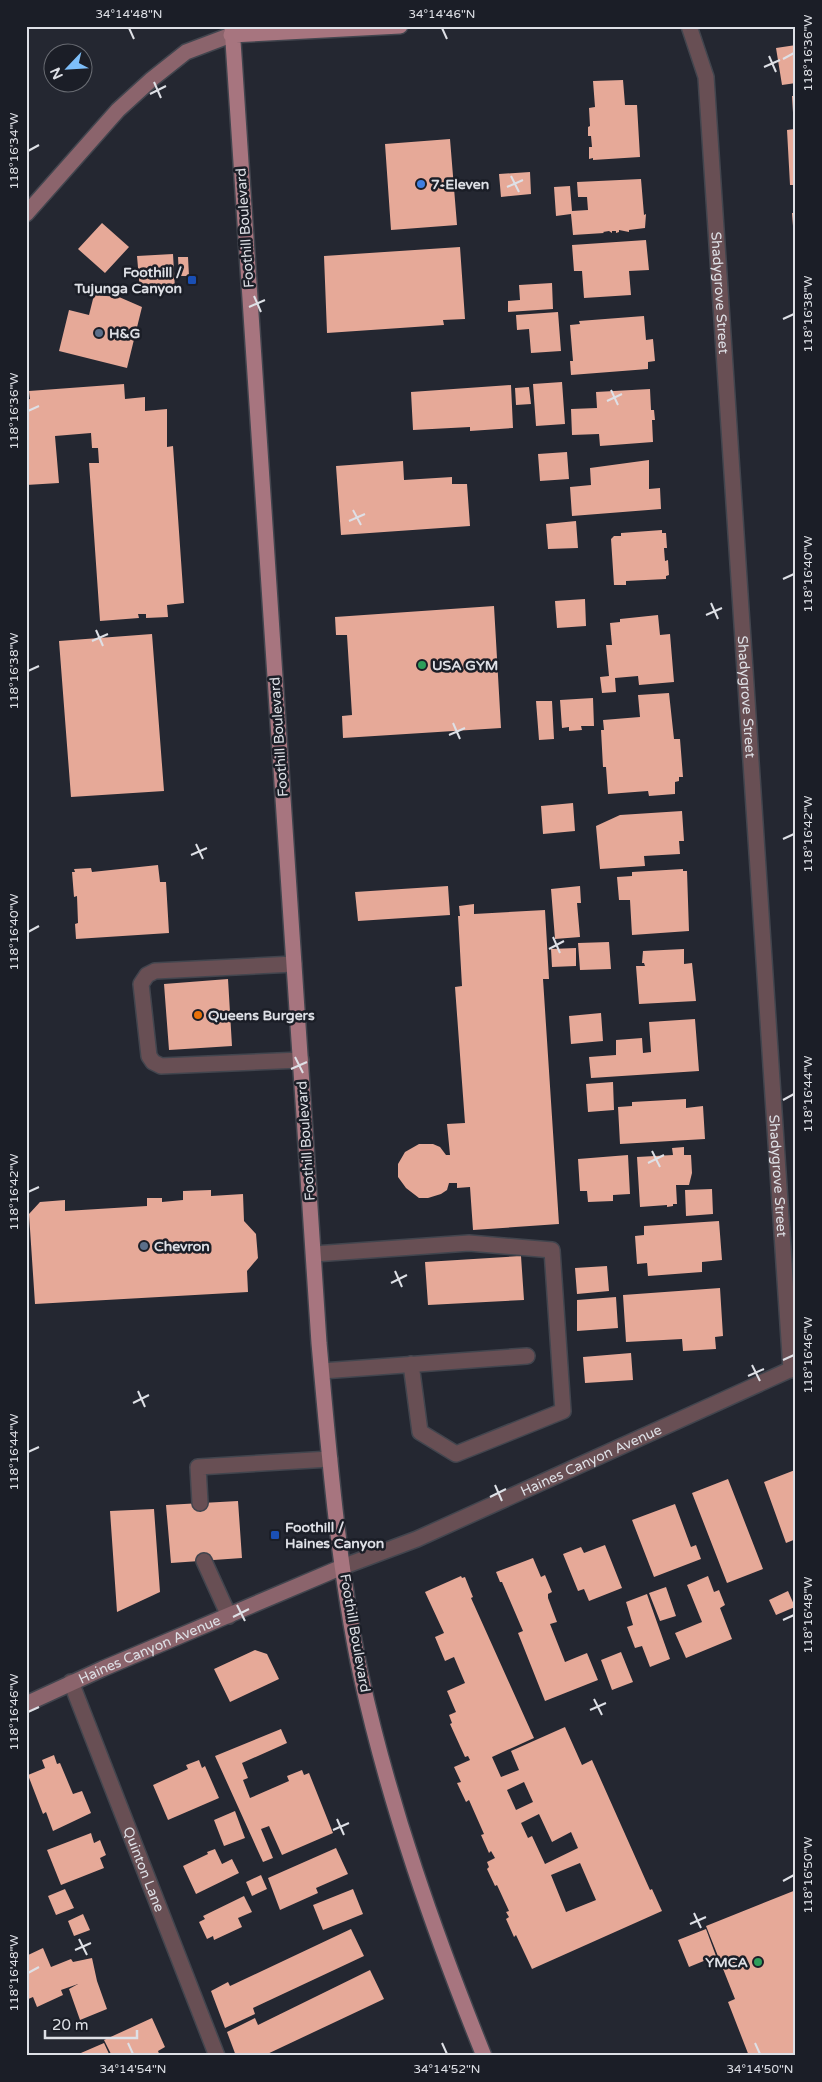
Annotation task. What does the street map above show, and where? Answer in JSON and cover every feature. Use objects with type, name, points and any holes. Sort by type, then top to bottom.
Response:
[{"type":"main road","points":[[232,31],[400,26]]},
{"type":"main road","name":"Foothill Boulevard","points":[[232,31],[322,1371],[342,1567],[361,1675],[401,1828],[442,1950],[484,2056]]},
{"type":"street","name":"Shadygrove Street","points":[[690,26],[706,77],[794,1368]]},
{"type":"street","points":[[26,214],[118,110],[152,79],[186,52],[232,31]]},
{"type":"street","points":[[294,964],[155,971],[147,975],[141,984],[149,1056],[153,1062],[161,1066],[301,1060]]},
{"type":"street","points":[[314,1254],[469,1243],[552,1250],[563,1411],[456,1454],[420,1432],[411,1364]]},
{"type":"street","points":[[322,1371],[527,1356]]},
{"type":"street","name":"Haines Canyon Avenue","points":[[26,1704],[71,1682],[342,1567],[418,1539],[794,1368]]},
{"type":"street","points":[[200,1503],[198,1467],[330,1459]]},
{"type":"street","points":[[204,1561],[229,1616]]},
{"type":"street","name":"Quinton Lane","points":[[71,1682],[217,2056]]},
{"type":"building","points":[[796,45],[796,83],[782,85],[776,48]]},
{"type":"building","points":[[623,80],[625,105],[637,105],[640,157],[589,159],[589,147],[592,147],[591,136],[588,136],[588,127],[590,126],[589,108],[595,107],[593,81]]},
{"type":"building","points":[[792,96],[796,96],[796,185],[790,185],[787,130],[794,129]]},
{"type":"building","name":"7-Eleven","points":[[450,139],[457,225],[391,230],[385,144]]},
{"type":"building","points":[[530,172],[531,194],[501,197],[499,174]]},
{"type":"building","points":[[641,179],[644,215],[646,214],[645,228],[629,230],[629,232],[619,230],[616,233],[616,231],[612,231],[612,233],[609,231],[573,235],[571,214],[556,216],[554,187],[570,186],[572,211],[588,210],[587,197],[578,197],[577,182]]},
{"type":"building","points":[[792,213],[796,213],[796,239],[794,239]]},
{"type":"building","points":[[102,223],[129,247],[105,273],[78,249]]},
{"type":"building","points":[[646,240],[649,270],[629,271],[631,295],[584,298],[582,271],[574,271],[572,245]]},
{"type":"building","points":[[460,247],[465,319],[443,320],[444,325],[327,333],[324,256]]},
{"type":"building","points":[[173,254],[175,289],[140,291],[137,256]]},
{"type":"building","points":[[178,257],[188,257],[189,276],[179,276]]},
{"type":"building","points":[[552,283],[553,309],[508,312],[508,301],[520,300],[519,285]]},
{"type":"building","name":"H&G","points":[[94,295],[119,297],[142,307],[127,368],[59,351],[69,310],[89,315]]},
{"type":"building","points":[[558,312],[561,351],[531,353],[529,329],[517,330],[516,315]]},
{"type":"building","points":[[644,316],[646,340],[653,339],[655,361],[648,362],[648,369],[571,375],[570,361],[573,361],[570,325],[580,324],[579,321]]},
{"type":"building","points":[[562,382],[565,424],[536,426],[533,384]]},
{"type":"building","points":[[124,384],[125,399],[145,397],[145,411],[167,409],[167,447],[173,446],[184,603],[167,605],[168,617],[146,618],[146,614],[138,614],[139,618],[100,621],[89,463],[99,463],[98,448],[92,448],[91,433],[55,436],[59,483],[26,485],[26,400],[30,399],[29,391]]},
{"type":"building","points":[[511,385],[513,428],[470,431],[470,427],[413,430],[411,392]]},
{"type":"building","points":[[529,387],[531,404],[516,405],[515,388]]},
{"type":"building","points":[[650,389],[651,410],[654,410],[655,420],[652,420],[653,442],[600,446],[599,434],[572,435],[571,409],[597,408],[596,392]]},
{"type":"building","points":[[567,452],[569,479],[540,481],[538,454]]},
{"type":"building","points":[[649,460],[649,489],[660,488],[661,509],[572,516],[570,487],[591,485],[590,468]]},
{"type":"building","points":[[403,461],[404,480],[452,477],[452,484],[467,484],[470,526],[341,535],[336,466]]},
{"type":"building","points":[[576,521],[578,548],[548,549],[546,524]]},
{"type":"building","points":[[662,530],[662,533],[666,533],[667,548],[664,548],[665,561],[668,560],[669,575],[666,576],[666,579],[626,581],[626,585],[614,585],[611,539],[614,536],[621,536],[621,533]]},
{"type":"building","points":[[585,599],[586,626],[557,628],[555,601]]},
{"type":"building","points":[[494,606],[501,728],[343,738],[342,716],[352,715],[347,635],[336,635],[335,617]]},
{"type":"building","points":[[658,615],[660,635],[670,634],[674,682],[639,685],[638,676],[615,678],[616,692],[602,693],[600,677],[609,676],[606,645],[612,645],[610,623],[620,622],[620,619]]},
{"type":"building","points":[[152,634],[164,791],[71,797],[59,641]]},
{"type":"building","points":[[669,693],[674,739],[680,739],[683,777],[679,777],[679,781],[675,782],[675,794],[649,796],[648,791],[608,794],[606,767],[603,767],[601,730],[604,730],[603,720],[640,717],[638,695]]},
{"type":"building","points":[[593,698],[594,726],[581,726],[582,730],[569,731],[569,727],[562,728],[560,700]]},
{"type":"building","points":[[536,701],[552,701],[554,739],[539,740]]},
{"type":"building","points":[[573,803],[575,831],[543,834],[541,806]]},
{"type":"building","points":[[682,811],[684,841],[679,841],[680,854],[644,856],[645,866],[600,869],[596,826],[620,815]]},
{"type":"building","points":[[158,865],[160,882],[166,882],[169,933],[76,939],[75,924],[78,923],[77,896],[74,897],[72,872],[75,872],[74,869],[91,868],[92,872]]},
{"type":"building","points":[[683,869],[683,871],[687,871],[689,931],[632,935],[630,900],[619,900],[617,877],[632,876],[632,872]]},
{"type":"building","points":[[448,886],[450,915],[358,921],[355,892]]},
{"type":"building","points":[[580,886],[581,903],[577,903],[580,937],[555,939],[551,889]]},
{"type":"building","points":[[474,904],[474,914],[545,910],[549,979],[543,979],[559,1224],[473,1230],[470,1187],[457,1188],[457,1183],[449,1183],[447,1190],[441,1194],[428,1198],[419,1198],[406,1188],[398,1177],[398,1164],[405,1152],[419,1144],[433,1144],[440,1147],[446,1155],[450,1155],[447,1124],[465,1123],[455,987],[462,986],[459,906]]},
{"type":"building","points":[[609,942],[611,969],[580,970],[578,943]]},
{"type":"building","points":[[576,948],[576,966],[552,967],[551,949]]},
{"type":"building","points":[[684,949],[684,964],[692,963],[696,1001],[639,1004],[636,966],[645,966],[642,963],[643,951]]},
{"type":"building","name":"Queens Burgers","points":[[228,979],[232,1046],[169,1050],[164,984]]},
{"type":"building","points":[[601,1013],[603,1041],[571,1044],[569,1016]]},
{"type":"building","points":[[695,1019],[699,1071],[591,1078],[589,1057],[616,1055],[616,1040],[642,1038],[643,1053],[651,1052],[649,1022]]},
{"type":"building","points":[[613,1082],[614,1110],[588,1112],[586,1084]]},
{"type":"building","points":[[686,1099],[686,1108],[703,1106],[705,1139],[620,1144],[618,1107],[632,1106],[632,1102]]},
{"type":"building","points":[[684,1147],[684,1155],[691,1155],[692,1173],[689,1185],[676,1185],[677,1204],[667,1207],[667,1205],[640,1207],[637,1157],[673,1155],[672,1148]]},
{"type":"building","points":[[628,1155],[630,1194],[613,1195],[613,1201],[588,1202],[587,1191],[580,1191],[578,1159]]},
{"type":"building","points":[[712,1189],[713,1214],[686,1216],[685,1190]]},
{"type":"building","name":"Chevron","points":[[211,1190],[211,1196],[243,1194],[244,1221],[256,1234],[258,1258],[247,1271],[248,1292],[35,1304],[29,1214],[40,1202],[65,1200],[65,1211],[147,1206],[147,1198],[162,1198],[162,1202],[183,1200],[183,1191]]},
{"type":"building","points":[[719,1221],[722,1260],[702,1262],[702,1272],[648,1276],[647,1263],[637,1264],[635,1236],[644,1235],[644,1226]]},
{"type":"building","points":[[521,1256],[524,1300],[428,1305],[425,1262]]},
{"type":"building","points":[[607,1266],[609,1291],[577,1294],[575,1268]]},
{"type":"building","points":[[720,1288],[723,1336],[715,1337],[716,1349],[683,1351],[682,1339],[626,1342],[623,1295]]},
{"type":"building","points":[[616,1297],[618,1328],[577,1331],[577,1300]]},
{"type":"building","points":[[631,1353],[633,1380],[585,1383],[583,1357]]},
{"type":"building","points":[[795,1470],[796,1539],[786,1543],[764,1482]]},
{"type":"building","points":[[728,1479],[763,1569],[727,1583],[692,1493]]},
{"type":"building","points":[[238,1501],[242,1558],[171,1563],[166,1505]]},
{"type":"building","points":[[675,1504],[691,1547],[696,1545],[701,1559],[654,1577],[632,1520]]},
{"type":"building","points":[[154,1509],[160,1592],[117,1612],[110,1511]]},
{"type":"building","points":[[605,1545],[622,1588],[589,1601],[584,1589],[578,1591],[563,1554],[581,1547],[584,1553]]},
{"type":"building","points":[[533,1558],[541,1577],[545,1575],[552,1592],[548,1594],[548,1598],[557,1622],[550,1624],[565,1662],[587,1653],[598,1680],[545,1701],[518,1633],[523,1631],[496,1572]]},
{"type":"building","points":[[461,1576],[462,1578],[465,1577],[473,1597],[471,1598],[534,1738],[492,1757],[501,1777],[519,1770],[511,1751],[565,1727],[582,1765],[592,1760],[650,1890],[652,1889],[662,1911],[532,1969],[516,1935],[514,1937],[506,1919],[509,1917],[506,1912],[509,1911],[487,1869],[489,1867],[487,1862],[495,1858],[491,1851],[489,1853],[481,1835],[484,1834],[469,1800],[466,1802],[457,1783],[461,1782],[454,1767],[470,1760],[468,1756],[465,1757],[450,1724],[452,1723],[449,1715],[456,1712],[447,1691],[465,1683],[454,1657],[445,1661],[435,1637],[444,1633],[425,1592]],"holes":[[[524,1782],[533,1802],[516,1810],[507,1790]],[[539,1814],[552,1842],[571,1832],[578,1848],[545,1864],[532,1836],[528,1838],[521,1823]],[[580,1863],[596,1900],[566,1912],[551,1875]]]},
{"type":"building","points":[[708,1576],[714,1592],[719,1590],[725,1605],[720,1608],[732,1639],[686,1658],[675,1633],[702,1622],[687,1585]]},
{"type":"building","points":[[666,1587],[676,1616],[660,1621],[649,1593]]},
{"type":"building","points":[[788,1591],[795,1607],[776,1615],[769,1600]]},
{"type":"building","points":[[647,1594],[670,1659],[650,1667],[642,1646],[635,1648],[627,1627],[633,1625],[626,1602]]},
{"type":"building","points":[[255,1650],[267,1654],[279,1679],[230,1702],[214,1669]]},
{"type":"building","points":[[621,1652],[633,1682],[612,1690],[601,1660]]},
{"type":"building","points":[[281,1729],[287,1743],[242,1763],[248,1778],[243,1780],[250,1798],[289,1781],[287,1776],[302,1770],[304,1775],[309,1773],[333,1833],[282,1855],[269,1826],[261,1829],[273,1858],[263,1862],[215,1756]]},
{"type":"building","points":[[54,1755],[57,1764],[60,1763],[73,1794],[82,1791],[91,1813],[53,1831],[46,1812],[43,1814],[28,1775],[45,1768],[42,1760]]},
{"type":"building","points":[[199,1760],[202,1768],[205,1766],[219,1798],[168,1820],[153,1785],[188,1769],[186,1765]]},
{"type":"building","points":[[235,1811],[245,1838],[224,1846],[214,1820]]},
{"type":"building","points":[[91,1833],[94,1843],[100,1840],[106,1855],[100,1858],[104,1868],[61,1885],[47,1850]]},
{"type":"building","points":[[336,1848],[348,1874],[316,1888],[318,1893],[280,1910],[268,1878]]},
{"type":"building","points":[[215,1849],[222,1864],[232,1859],[239,1873],[196,1894],[183,1866]]},
{"type":"building","points":[[261,1875],[267,1889],[252,1896],[246,1882]]},
{"type":"building","points":[[65,1889],[74,1908],[56,1915],[48,1896]]},
{"type":"building","points":[[353,1889],[363,1914],[323,1930],[313,1905]]},
{"type":"building","name":"YMCA","points":[[796,1890],[796,2056],[749,2056],[728,2002],[735,1999],[706,1926]]},
{"type":"building","points":[[244,1896],[252,1912],[238,1918],[242,1927],[214,1940],[213,1936],[207,1939],[199,1922],[205,1919],[203,1916]]},
{"type":"building","points":[[83,1914],[90,1930],[74,1936],[68,1921]]},
{"type":"building","points":[[351,1929],[364,1956],[253,2008],[255,2014],[225,2028],[211,1991],[228,1982],[230,1986]]},
{"type":"building","points":[[706,1929],[716,1956],[689,1967],[678,1940]]},
{"type":"building","points":[[43,1948],[51,1967],[71,1959],[73,1962],[92,1958],[97,1981],[107,2009],[80,2020],[69,1989],[78,1984],[61,1990],[63,1995],[37,2007],[33,1997],[26,2000],[26,1956]]},
{"type":"building","points":[[370,1970],[384,1999],[263,2056],[236,2056],[227,2032],[255,2018],[258,2025]]},
{"type":"building","points":[[152,2018],[165,2047],[158,2051],[160,2056],[112,2056],[104,2040]]},
{"type":"building","points":[[104,2043],[110,2056],[74,2056]]},
{"type":"place","name":"7-Eleven","points":[[421,184]]},
{"type":"place","name":"Foothill / Tujunga Canyon","points":[[192,280]]},
{"type":"place","name":"H&G","points":[[99,333]]},
{"type":"place","name":"USA GYM","points":[[422,665]]},
{"type":"place","name":"Queens Burgers","points":[[198,1015]]},
{"type":"place","name":"Chevron","points":[[144,1246]]},
{"type":"place","name":"Foothill / Haines Canyon","points":[[275,1535]]},
{"type":"place","name":"YMCA","points":[[758,1962]]}]
